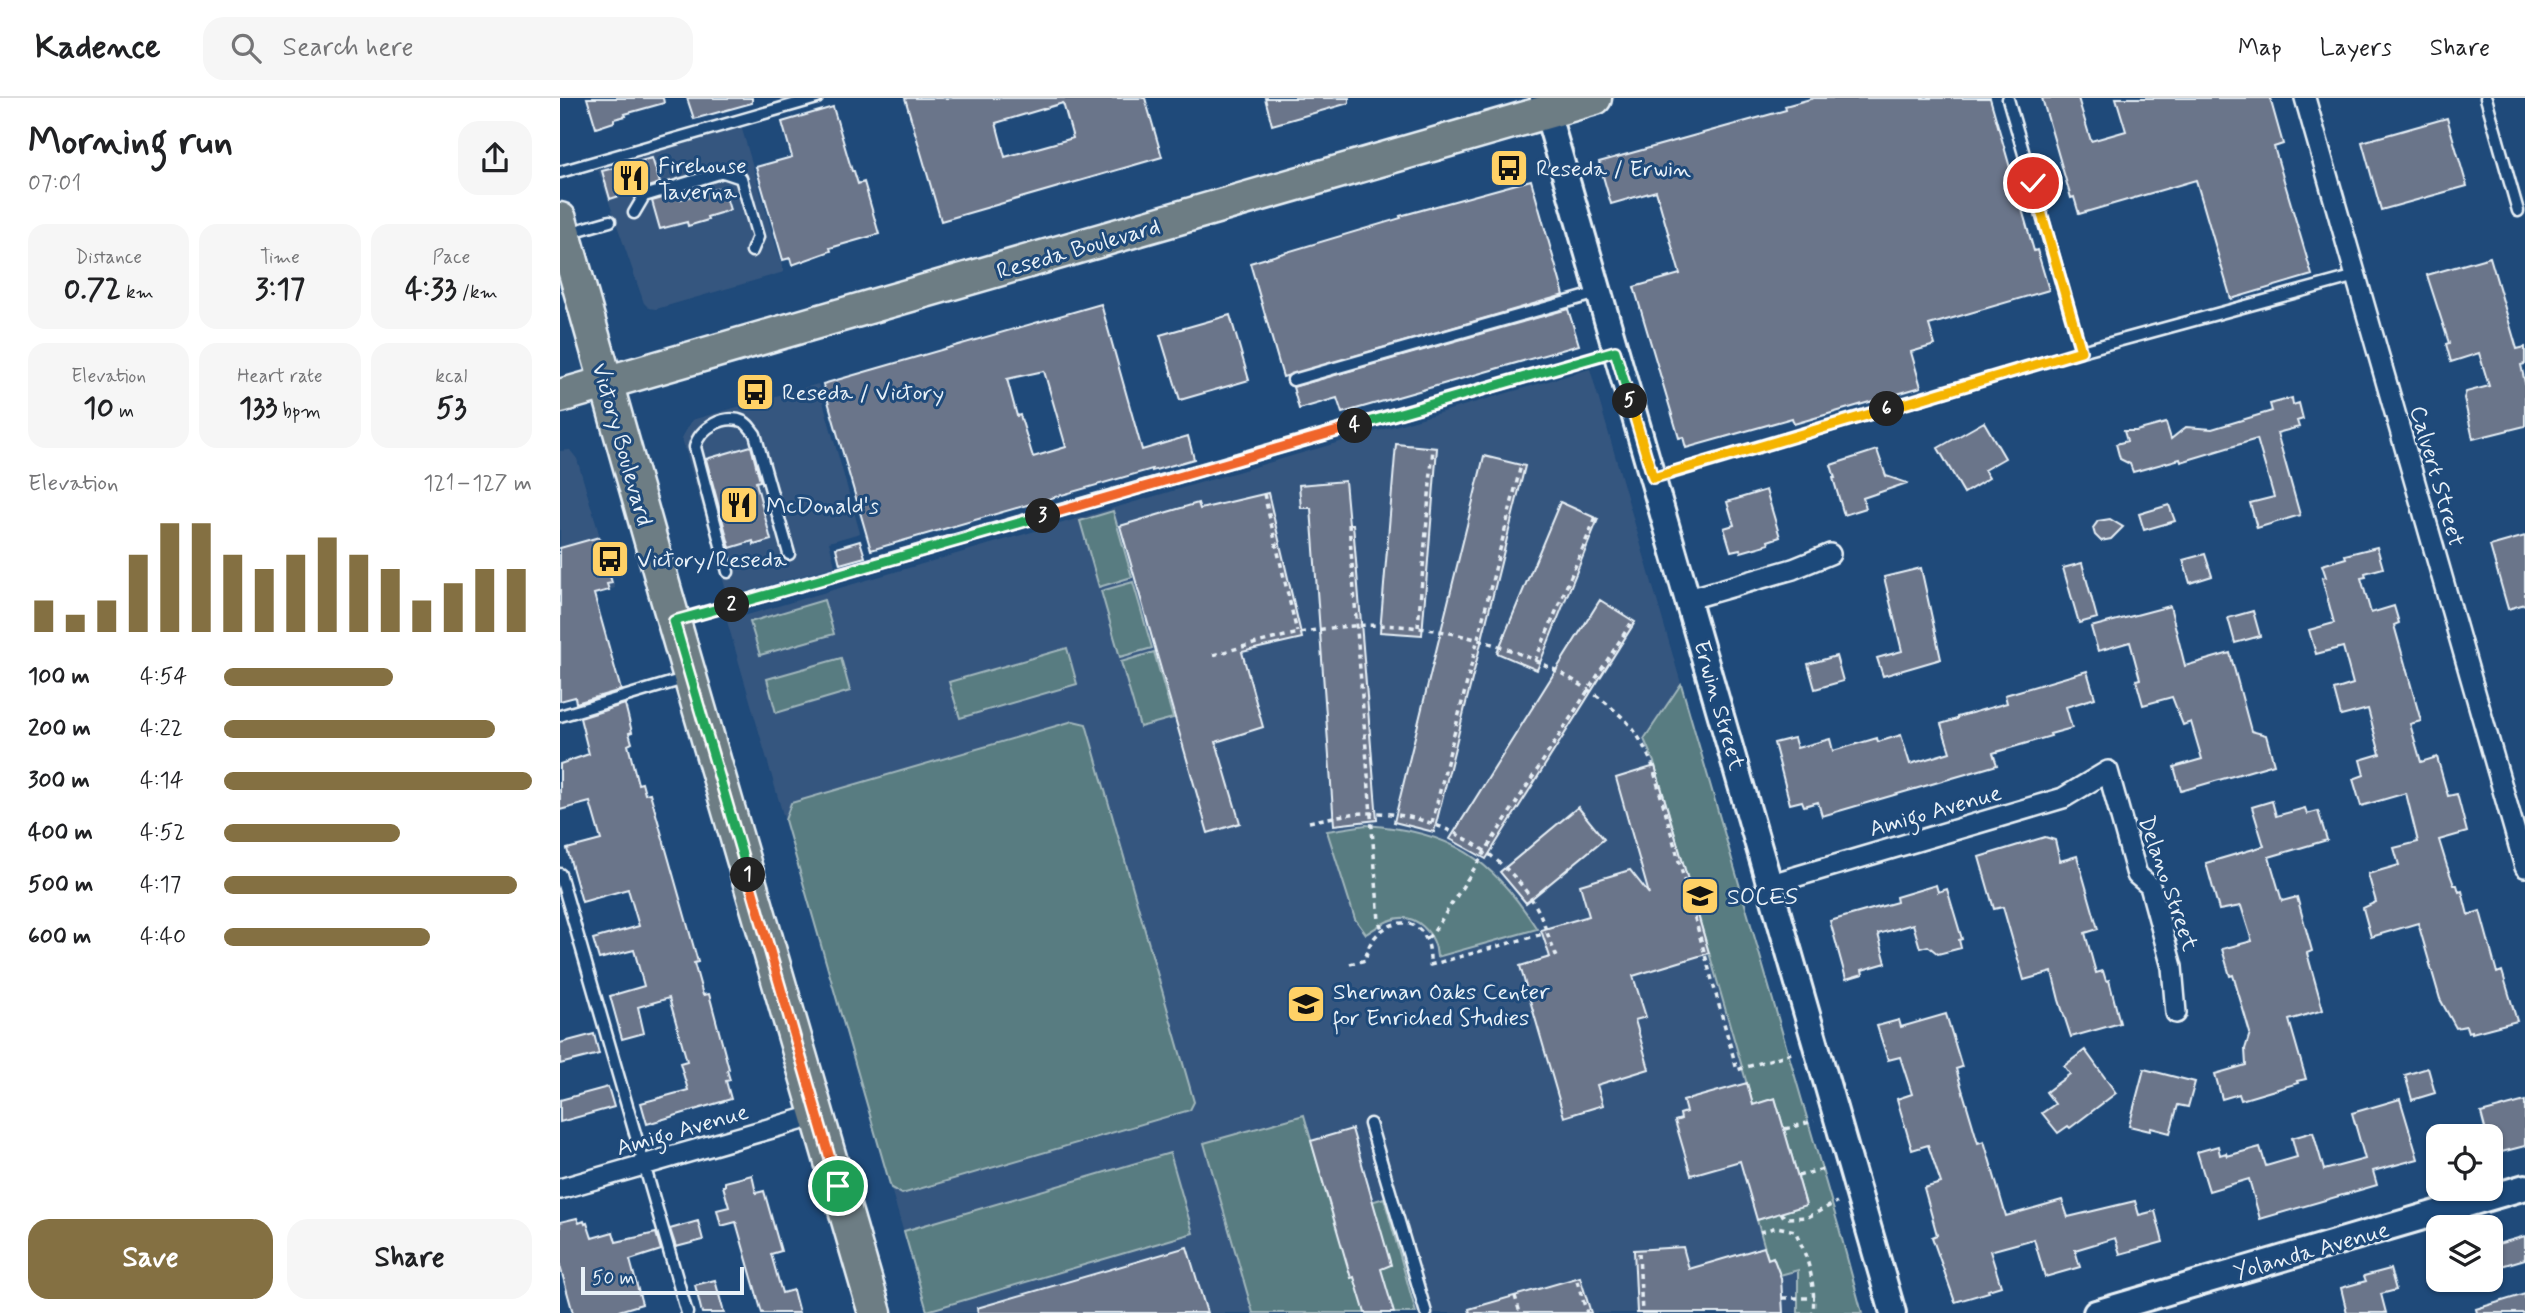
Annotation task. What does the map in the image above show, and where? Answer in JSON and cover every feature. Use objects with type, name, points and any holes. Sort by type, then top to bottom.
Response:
[{"type":"main road","name":"Reseda Boulevard","points":[[560,396],[1546,105],[1595,98]]},
{"type":"main road","name":"Victory Boulevard","points":[[562,227],[875,1313]]},
{"type":"street","name":"Calvert Street","points":[[2305,98],[2525,867]]},
{"type":"street","name":"Erwin Street","points":[[1546,105],[1893,1313]]},
{"type":"street","points":[[1689,599],[1793,569],[1830,554]]},
{"type":"street","name":"Amigo Avenue","points":[[1771,884],[2063,798],[2108,771]]},
{"type":"street","name":"Delano Street","points":[[2108,771],[2137,875],[2150,886],[2172,967],[2176,1013]]},
{"type":"street","name":"Amigo Avenue","points":[[560,1189],[817,1115]]},
{"type":"street","name":"Yolanda Avenue","points":[[2096,1313],[2525,1187]]},
{"type":"lane","points":[[560,172],[817,98]]},
{"type":"lane","points":[[2486,98],[2518,211]]},
{"type":"lane","points":[[2008,99],[2081,351]]},
{"type":"lane","points":[[634,213],[644,196],[723,172],[741,178],[758,237],[752,251]]},
{"type":"lane","points":[[562,227],[610,221]]},
{"type":"lane","points":[[1653,478],[2081,351],[2356,276]]},
{"type":"lane","points":[[1293,380],[1599,293]]},
{"type":"lane","points":[[674,621],[1615,351]]},
{"type":"lane","points":[[727,572],[695,447],[696,439],[704,429],[715,423],[736,419],[747,423],[755,434],[789,554]]},
{"type":"lane","points":[[560,716],[691,677]]},
{"type":"lane","points":[[560,874],[687,1313]]},
{"type":"lane","points":[[1370,1124],[1426,1313]]},
{"type":"path","points":[[1418,627],[1433,448]]},
{"type":"path","points":[[1432,823],[1521,465]]},
{"type":"path","points":[[1264,494],[1297,632]]},
{"type":"path","points":[[1535,661],[1596,517]]},
{"type":"path","points":[[1349,524],[1379,921],[1382,929]]},
{"type":"path","points":[[1427,939],[1633,620]]},
{"type":"path","points":[[1213,655],[1297,632],[1356,625],[1418,627],[1477,640],[1535,661],[1587,691],[1629,724],[1652,764],[1737,1070],[1795,1052]]},
{"type":"path","points":[[1309,822],[1371,813],[1403,815],[1460,835],[1501,864],[1515,878],[1539,914],[1558,959]]},
{"type":"path","points":[[1350,964],[1366,960],[1369,944],[1382,929],[1403,923],[1413,925],[1427,939],[1430,965],[1546,933]]},
{"type":"path","points":[[1784,1129],[1814,1121]]},
{"type":"path","points":[[1798,1176],[1827,1168]]},
{"type":"path","points":[[1780,1213],[1786,1218],[1808,1217],[1837,1202]]},
{"type":"path","points":[[1760,1232],[1777,1227],[1796,1231],[1811,1273],[1815,1298],[1813,1313]]},
{"type":"path","points":[[1639,1253],[1642,1313]]},
{"type":"path","points":[[1577,1281],[1587,1313]]},
{"type":"path","points":[[1516,1296],[1520,1313]]},
{"type":"path","points":[[1783,1298],[1815,1298]]},
{"type":"shaded area","points":[[741,126],[784,272],[656,309],[649,308],[644,303],[598,170]]},
{"type":"shaded area","name":"Sherman Oaks Center for Enriched Studies","points":[[1590,369],[1863,1313],[927,1313],[727,621]]},
{"type":"shaded area","points":[[818,384],[860,533],[829,542],[835,566],[728,597],[682,438],[692,420]]},
{"type":"shaded area","points":[[570,450],[577,459],[615,588],[560,604],[560,451]]},
{"type":"green space","points":[[1113,511],[1132,577],[1099,587],[1080,521]]},
{"type":"green space","points":[[1133,582],[1152,648],[1120,657],[1101,591]]},
{"type":"green space","points":[[824,600],[834,634],[760,655],[750,622]]},
{"type":"green space","points":[[1067,648],[1077,684],[960,718],[949,682]]},
{"type":"green space","points":[[1154,652],[1173,718],[1140,727],[1121,662]]},
{"type":"green space","points":[[841,658],[850,691],[776,713],[767,679]]},
{"type":"green space","points":[[1681,684],[1862,1313],[1798,1313],[1798,1270],[1780,1275],[1773,1257],[1768,1259],[1757,1220],[1806,1205],[1775,1098],[1753,1105],[1654,762],[1644,739]]},
{"type":"green space","points":[[1073,721],[1086,724],[1194,1102],[1190,1110],[902,1194],[891,1188],[785,820],[791,803]]},
{"type":"green space","points":[[1366,825],[1422,834],[1446,842],[1466,853],[1486,866],[1503,884],[1537,929],[1437,957],[1429,933],[1423,926],[1409,919],[1391,920],[1366,934],[1355,919],[1327,831]]},
{"type":"green space","points":[[1304,1115],[1329,1204],[1336,1213],[1384,1198],[1416,1313],[1253,1313],[1204,1143]]},
{"type":"green space","points":[[1170,1153],[1193,1233],[927,1311],[904,1231]]},
{"type":"building","points":[[587,98],[663,98],[664,103],[625,114],[626,116],[614,119],[614,122],[596,128]]},
{"type":"building","points":[[687,98],[752,98],[752,103],[694,119]]},
{"type":"building","points":[[905,98],[1145,98],[1162,157],[941,221]],"holes":[[[1063,103],[1073,138],[1005,157],[996,123]]]},
{"type":"building","points":[[1265,98],[1349,98],[1349,103],[1272,125]]},
{"type":"building","points":[[1814,98],[1990,98],[2034,251],[2037,250],[2049,290],[1929,325],[1935,345],[1911,352],[1921,387],[1794,424],[1792,418],[1686,448],[1683,437],[1679,438],[1634,287],[1680,274],[1656,191],[1611,204],[1599,162],[1786,110],[1785,106]]},
{"type":"building","points":[[2042,98],[2078,98],[2091,141],[2126,131],[2116,98],[2270,98],[2283,144],[2274,147],[2312,275],[2231,299],[2196,180],[2079,214],[2074,197],[2071,198]]},
{"type":"building","points":[[833,107],[852,171],[858,184],[864,182],[879,234],[830,248],[831,251],[792,265],[790,258],[783,260],[756,167],[792,157],[782,122]]},
{"type":"building","points":[[2447,118],[2467,186],[2381,210],[2362,142]]},
{"type":"building","name":"Firehouse Taverna","points":[[652,158],[660,183],[610,199],[602,171]]},
{"type":"building","points":[[1531,180],[1564,295],[1283,377],[1250,263],[1401,218],[1400,216]]},
{"type":"building","points":[[723,187],[730,210],[688,226],[687,222],[660,229],[652,201],[680,193],[681,199]]},
{"type":"building","points":[[2490,257],[2517,349],[2525,347],[2525,364],[2521,365],[2525,383],[2525,426],[2473,439],[2464,398],[2466,392],[2489,386],[2479,353],[2451,362],[2446,344],[2449,343],[2427,275]]},
{"type":"building","points":[[1101,304],[1142,450],[1188,436],[1194,459],[871,550],[823,384]],"holes":[[[1044,371],[1066,447],[1033,457],[1020,415],[1017,416],[1007,379]]]},
{"type":"building","points":[[1568,309],[1579,345],[1342,413],[1337,398],[1299,409],[1293,387]]},
{"type":"building","points":[[1230,315],[1249,380],[1180,400],[1160,335]]},
{"type":"building","points":[[2292,398],[2293,405],[2299,403],[2303,419],[2297,421],[2299,427],[2277,433],[2300,515],[2257,528],[2250,503],[2274,497],[2257,439],[2181,462],[2180,459],[2133,472],[2130,464],[2120,459],[2116,444],[2127,441],[2124,431],[2136,431],[2166,423],[2171,439],[2186,427],[2212,429],[2272,411],[2270,404]]},
{"type":"building","points":[[1984,422],[2005,458],[1984,470],[1989,478],[1964,493],[1938,448]]},
{"type":"building","points":[[1396,444],[1437,448],[1422,635],[1380,632]]},
{"type":"building","name":"McDonald's","points":[[751,446],[760,481],[756,482],[771,540],[754,545],[753,541],[730,548],[706,459]]},
{"type":"building","points":[[1877,450],[1886,476],[1907,483],[1863,498],[1866,508],[1844,515],[1831,465]]},
{"type":"building","points":[[1484,456],[1525,466],[1434,832],[1394,822]]},
{"type":"building","points":[[1345,481],[1349,524],[1353,524],[1377,820],[1334,825],[1311,508],[1301,508],[1299,485]]},
{"type":"building","points":[[1766,490],[1780,537],[1768,541],[1769,544],[1741,552],[1740,549],[1731,551],[1724,528],[1734,525],[1727,502]]},
{"type":"building","points":[[1268,493],[1302,638],[1242,652],[1263,727],[1216,742],[1240,823],[1208,833],[1120,526],[1198,503],[1200,509]]},
{"type":"building","points":[[1560,502],[1598,519],[1537,670],[1497,653]]},
{"type":"building","points":[[2169,505],[2175,521],[2144,530],[2139,514]]},
{"type":"building","points":[[2110,519],[2123,527],[2111,539],[2101,541],[2093,528],[2098,521]]},
{"type":"building","points":[[2525,536],[2525,604],[2508,609],[2490,546]]},
{"type":"building","points":[[599,537],[612,583],[607,584],[609,590],[594,594],[621,690],[576,703],[575,697],[560,701],[560,548]]},
{"type":"building","points":[[860,541],[865,557],[840,564],[836,548]]},
{"type":"building","points":[[2377,547],[2383,568],[2365,573],[2366,577],[2361,578],[2371,613],[2394,606],[2399,623],[2394,625],[2421,721],[2410,724],[2421,762],[2437,757],[2448,796],[2457,794],[2467,832],[2439,840],[2454,885],[2457,885],[2459,892],[2462,891],[2468,915],[2480,911],[2497,973],[2502,971],[2517,1021],[2472,1033],[2468,1032],[2466,1026],[2456,1028],[2440,999],[2418,923],[2371,937],[2363,908],[2376,902],[2368,874],[2399,865],[2394,848],[2418,842],[2406,793],[2361,806],[2353,779],[2364,775],[2360,760],[2380,754],[2368,709],[2341,716],[2334,690],[2353,684],[2343,647],[2316,654],[2309,630],[2334,623],[2322,578],[2326,577],[2322,565],[2346,558],[2345,555]]},
{"type":"building","points":[[2205,554],[2212,576],[2190,583],[2183,560]]},
{"type":"building","points":[[2082,563],[2097,618],[2079,623],[2063,568]]},
{"type":"building","points":[[1921,568],[1941,659],[1883,676],[1877,658],[1902,651],[1884,577]]},
{"type":"building","points":[[1600,600],[1635,622],[1486,859],[1450,839]]},
{"type":"building","points":[[2170,606],[2185,666],[2230,653],[2251,731],[2266,735],[2274,764],[2181,791],[2174,767],[2202,759],[2191,722],[2183,725],[2172,697],[2143,705],[2136,680],[2140,679],[2130,642],[2098,651],[2091,627]]},
{"type":"building","points":[[2253,611],[2260,636],[2235,643],[2228,618]]},
{"type":"building","points":[[1836,656],[1843,681],[1815,689],[1808,664]]},
{"type":"building","points":[[2087,671],[2095,698],[2066,707],[2072,728],[1993,753],[1997,765],[1822,816],[1818,802],[1804,806],[1802,801],[1790,804],[1774,743],[1794,738],[1797,748],[1830,739],[1833,751],[1877,738],[1878,742],[1901,735],[1910,764],[1950,752],[1941,724],[2007,703],[2005,695]]},
{"type":"building","points":[[625,704],[632,732],[629,733],[632,743],[628,745],[638,784],[642,783],[645,794],[650,793],[698,962],[694,963],[703,995],[709,994],[729,1069],[730,1080],[726,1081],[731,1099],[647,1124],[641,1103],[688,1090],[680,1063],[687,1061],[669,998],[638,1007],[644,1033],[622,1039],[610,996],[644,986],[634,950],[599,959],[593,939],[639,926],[628,889],[582,902],[567,849],[601,840],[590,802],[560,810],[560,764],[589,754],[580,718]]},
{"type":"building","points":[[1655,766],[1709,953],[1633,976],[1646,1017],[1635,1020],[1649,1069],[1597,1085],[1603,1105],[1564,1117],[1520,966],[1550,957],[1541,930],[1589,916],[1580,885],[1630,870],[1649,894],[1616,778]]},
{"type":"building","points":[[2272,801],[2276,816],[2305,808],[2307,814],[2318,811],[2327,840],[2269,857],[2282,901],[2297,897],[2312,951],[2307,953],[2323,1010],[2289,1020],[2306,1079],[2241,1100],[2239,1094],[2222,1099],[2215,1074],[2246,1065],[2245,1049],[2250,1033],[2233,975],[2230,976],[2222,949],[2252,941],[2241,906],[2219,910],[2206,863],[2264,846],[2252,807]]},
{"type":"building","points":[[1578,807],[1604,839],[1526,903],[1500,872]]},
{"type":"building","points":[[2045,837],[2055,840],[2060,861],[2077,856],[2098,929],[2085,933],[2096,973],[2103,971],[2106,981],[2109,980],[2120,1023],[2071,1037],[2052,972],[2024,980],[2003,907],[1994,909],[1979,857]]},
{"type":"building","points":[[1936,885],[1938,892],[1947,889],[1962,939],[1959,940],[1961,948],[1938,954],[1928,946],[1920,948],[1913,924],[1878,934],[1886,963],[1862,970],[1863,974],[1846,979],[1830,921],[1897,902],[1896,897]]},
{"type":"building","points":[[1946,1014],[1962,1067],[1956,1069],[1978,1143],[1984,1141],[2006,1216],[2062,1200],[2068,1217],[2135,1201],[2139,1215],[2155,1211],[2163,1242],[2120,1254],[2115,1238],[2075,1250],[2080,1267],[2045,1277],[2034,1239],[1990,1251],[2001,1286],[1955,1302],[1932,1237],[1937,1235],[1924,1188],[1941,1183],[1928,1145],[1912,1150],[1897,1099],[1912,1094],[1900,1057],[1888,1060],[1877,1026],[1899,1020],[1901,1027]]},
{"type":"building","points":[[594,1034],[599,1054],[560,1064],[560,1043]]},
{"type":"building","points":[[2085,1050],[2116,1093],[2070,1128],[2068,1126],[2058,1133],[2042,1113],[2055,1104],[2046,1092],[2070,1074],[2064,1066]]},
{"type":"building","points":[[2428,1068],[2435,1093],[2412,1100],[2405,1075]]},
{"type":"building","points":[[2144,1069],[2195,1082],[2188,1107],[2178,1105],[2170,1133],[2129,1126]]},
{"type":"building","points":[[1747,1083],[1753,1105],[1775,1098],[1806,1205],[1757,1220],[1740,1161],[1691,1175],[1675,1121],[1681,1119],[1680,1114],[1686,1112],[1683,1101]]},
{"type":"building","points":[[608,1087],[614,1107],[560,1122],[560,1100]]},
{"type":"building","points":[[2400,1099],[2418,1159],[2373,1171],[2377,1185],[2260,1219],[2249,1179],[2209,1191],[2197,1152],[2218,1146],[2220,1155],[2226,1153],[2227,1156],[2260,1147],[2266,1166],[2297,1157],[2292,1138],[2313,1132],[2324,1170],[2365,1159],[2352,1113]]},
{"type":"building","points":[[2525,1101],[2525,1146],[2503,1152],[2503,1124],[2484,1124],[2481,1113]]},
{"type":"building","points":[[1352,1129],[1391,1265],[1381,1269],[1394,1313],[1365,1313],[1354,1277],[1351,1278],[1311,1141]]},
{"type":"building","points":[[752,1175],[756,1193],[764,1191],[781,1251],[771,1254],[782,1293],[793,1290],[799,1313],[762,1313],[736,1222],[721,1226],[717,1210],[729,1207],[723,1186],[725,1182]]},
{"type":"building","points":[[577,1218],[579,1223],[587,1223],[592,1238],[613,1232],[616,1242],[656,1233],[661,1250],[630,1260],[642,1304],[612,1313],[573,1313],[560,1266],[560,1222]]},
{"type":"building","points":[[698,1221],[703,1240],[676,1247],[670,1229]]},
{"type":"building","points":[[2525,1236],[2525,1259],[2503,1266],[2503,1242]]},
{"type":"building","points":[[1187,1247],[1207,1313],[978,1313],[977,1308]]},
{"type":"building","points":[[1683,1247],[1689,1269],[1764,1247],[1768,1259],[1773,1257],[1781,1278],[1783,1313],[1637,1313],[1634,1250]]},
{"type":"building","points":[[2390,1269],[2396,1290],[2381,1294],[2386,1313],[2347,1313],[2341,1288],[2366,1281],[2364,1276]]},
{"type":"building","points":[[1580,1277],[1591,1313],[1470,1313],[1469,1309]]},
{"type":"building","points":[[715,1280],[724,1313],[702,1313],[695,1285]]},
{"type":"building","points":[[2525,1294],[2525,1313],[2477,1313],[2476,1309]]},
{"type":"place","name":"Reseda / Erwin","points":[[1509,168]]},
{"type":"place","name":"Firehouse Taverna","points":[[631,178]]},
{"type":"place","name":"Reseda / Victory","points":[[755,392]]},
{"type":"place","name":"McDonald's","points":[[739,505]]},
{"type":"place","name":"Victory/Reseda","points":[[610,559]]},
{"type":"place","name":"SOCES","points":[[1700,896]]},
{"type":"place","name":"Sherman Oaks Center for Enriched Studies","points":[[1306,1004]]},
{"type":"route","points":[[838,1186],[674,621],[1615,351],[1653,478],[2081,351],[2033,183]]}]
